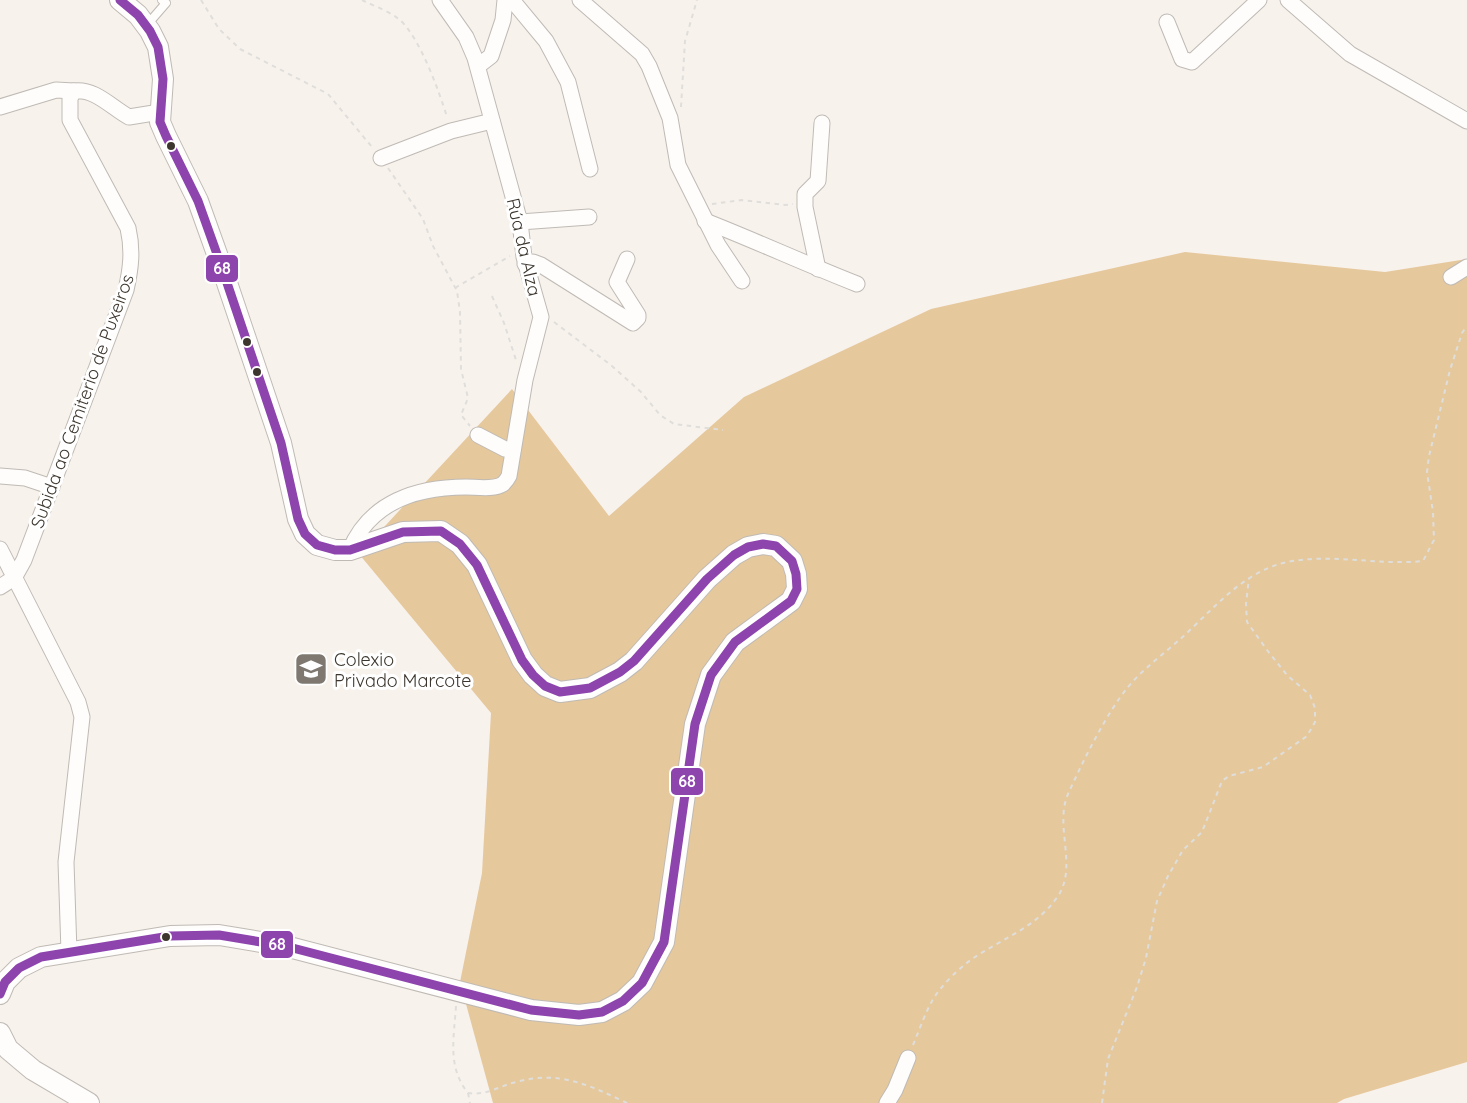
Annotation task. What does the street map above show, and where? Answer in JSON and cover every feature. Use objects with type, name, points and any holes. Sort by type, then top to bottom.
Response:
[{"type":"street","points":[[2,984],[19,968],[41,957],[170,936],[219,935],[285,946],[531,1010],[579,1015],[602,1012],[622,1001],[642,983],[664,942],[694,724],[711,675],[735,642],[791,601],[797,589],[792,561],[776,546],[763,544],[748,547],[734,555],[707,579],[634,660],[620,672],[590,688],[560,692],[545,686],[533,675],[522,660],[477,565],[460,544],[441,531],[403,532],[350,550],[335,550],[317,545],[305,534],[298,519],[287,466],[269,407],[198,201],[160,122],[163,79],[158,46],[138,15],[120,0]]},
{"type":"street","name":"Rúa da Alza","points":[[350,550],[356,536],[376,513],[398,499],[429,490],[494,487],[504,484],[509,476],[526,374],[541,317],[524,256],[520,222],[478,66],[466,38],[440,0]]},
{"type":"street","points":[[478,66],[491,56],[503,20],[506,0]]},
{"type":"street","points":[[512,0],[546,41],[568,82],[590,169]]},
{"type":"street","points":[[580,0],[642,54],[649,66],[669,118],[678,165],[718,245],[742,281]]},
{"type":"street","points":[[1167,22],[1182,58],[1192,62],[1259,0]]},
{"type":"street","points":[[1288,0],[1350,54],[1467,121]]},
{"type":"street","points":[[0,107],[56,90],[81,90],[96,96],[129,117],[160,112]]},
{"type":"street","name":"Subida ao Cemiterio de Puxeiros","points":[[14,578],[24,560],[126,290],[131,269],[132,245],[128,228],[70,120],[70,98],[74,91]]},
{"type":"street","points":[[381,158],[451,131],[492,121]]},
{"type":"street","points":[[818,269],[805,202],[806,194],[818,181],[822,123]]},
{"type":"street","points":[[520,222],[589,218]]},
{"type":"street","points":[[705,221],[857,284]]},
{"type":"street","points":[[524,256],[633,323],[638,315],[617,282],[627,259]]},
{"type":"street","points":[[1451,277],[1467,267]]},
{"type":"street","points":[[478,435],[505,449],[513,450]]},
{"type":"street","points":[[0,476],[25,478],[52,486]]},
{"type":"street","points":[[0,549],[78,702],[82,717],[66,862],[69,952]]},
{"type":"street","points":[[0,586],[14,578]]},
{"type":"street","points":[[0,1033],[8,1049],[33,1070],[89,1103]]},
{"type":"street","points":[[887,1103],[908,1058]]},
{"type":"lane","points":[[146,26],[165,3],[162,0]]},
{"type":"path","points":[[201,0],[219,29],[240,49],[328,94],[406,192],[423,219],[433,246],[455,288],[460,312],[461,369],[468,398],[461,415],[478,435]]},
{"type":"path","points":[[362,0],[392,14],[406,27],[435,80],[451,131]]},
{"type":"path","points":[[682,116],[685,41],[697,0]]},
{"type":"path","points":[[698,207],[742,200],[785,205],[805,202]]},
{"type":"path","points":[[455,288],[524,256]]},
{"type":"path","points":[[492,296],[504,323],[518,366],[526,374]]},
{"type":"path","points":[[541,317],[550,319],[612,366],[641,392],[660,415],[674,424],[723,430]]},
{"type":"path","points":[[908,1058],[931,1001],[955,973],[973,958],[1035,922],[1060,893],[1067,877],[1064,814],[1067,797],[1110,712],[1144,669],[1178,642],[1222,599],[1263,570],[1301,560],[1363,559],[1399,563],[1423,561],[1434,540],[1433,512],[1427,472],[1450,370],[1462,333],[1467,326]]},
{"type":"path","points":[[1102,1103],[1108,1059],[1140,978],[1157,902],[1182,850],[1202,832],[1222,781],[1229,776],[1263,767],[1307,735],[1315,722],[1315,708],[1311,696],[1287,675],[1247,622],[1246,604],[1249,578]]},
{"type":"path","points":[[457,990],[453,1055],[459,1082],[468,1094],[470,1103]]},
{"type":"path","points":[[468,1094],[480,1095],[509,1083],[534,1077],[561,1078],[585,1083],[627,1103]]},
{"type":"shaded area","points":[[1185,252],[1385,272],[1467,259],[1467,1062],[1337,1103],[493,1103],[460,982],[482,873],[491,713],[359,554],[512,389],[609,516],[744,397],[931,309]]},
{"type":"transit line","name":"68","points":[[0,994],[5,982],[19,968],[41,957],[170,936],[219,935],[285,946],[531,1010],[579,1015],[602,1012],[623,1001],[642,983],[664,942],[695,724],[711,675],[735,642],[791,601],[797,589],[792,561],[776,546],[763,544],[748,547],[734,555],[707,579],[634,661],[620,672],[590,688],[560,692],[545,686],[533,675],[522,660],[477,565],[460,544],[441,531],[403,532],[350,550],[335,550],[317,545],[305,534],[298,519],[281,443],[222,268],[198,201],[160,122],[163,79],[158,47],[138,15],[120,0]]},
{"type":"place","name":"Colexio Privado Marcote","points":[[311,669]]}]
